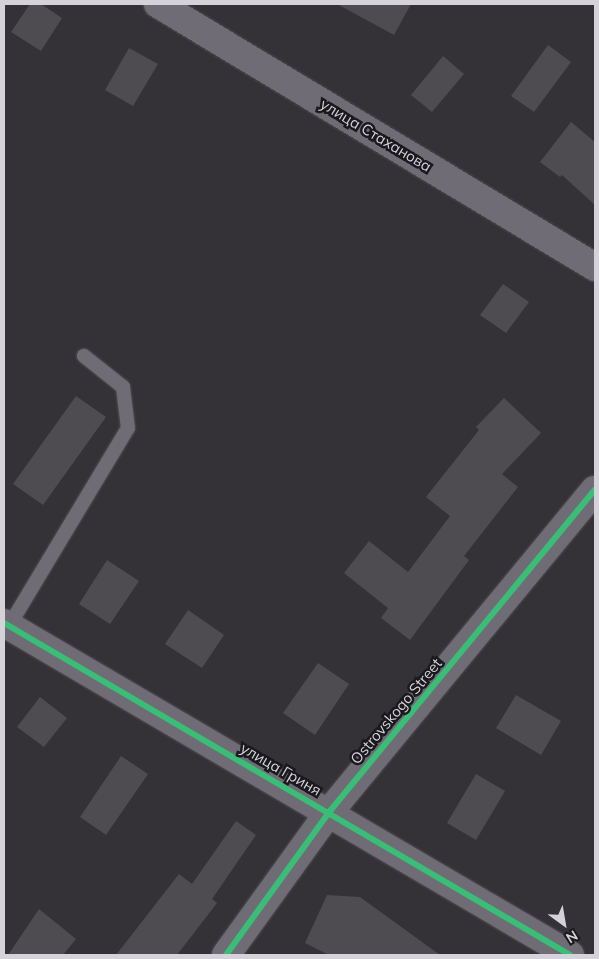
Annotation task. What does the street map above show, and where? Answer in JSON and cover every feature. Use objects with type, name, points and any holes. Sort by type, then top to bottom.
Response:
[{"type":"street","name":"улица Стаханова","points":[[158,4],[595,267]]},
{"type":"street","name":"Ostrovskogo Street","points":[[226,955],[330,811],[595,490]]},
{"type":"street","name":"улица Гриня","points":[[6,625],[330,811],[570,955]]},
{"type":"lane","points":[[6,625],[128,428],[123,387],[84,356]]},
{"type":"building","points":[[30,4],[41,4],[62,18],[41,51],[11,32]]},
{"type":"building","points":[[337,4],[411,4],[394,35]]},
{"type":"building","points":[[548,45],[571,62],[534,112],[511,96]]},
{"type":"building","points":[[129,48],[158,64],[133,106],[105,90]]},
{"type":"building","points":[[443,56],[464,74],[432,112],[411,95]]},
{"type":"building","points":[[571,122],[595,142],[595,205],[562,175],[560,177],[540,162]]},
{"type":"building","points":[[503,284],[529,302],[506,333],[480,315]]},
{"type":"building","points":[[76,396],[106,417],[43,505],[13,484]]},
{"type":"building","points":[[504,398],[541,433],[502,474],[518,487],[464,556],[469,560],[410,640],[381,618],[388,608],[344,573],[369,541],[408,572],[450,516],[426,497],[479,430],[476,427]]},
{"type":"building","points":[[107,560],[139,581],[110,624],[79,604]]},
{"type":"building","points":[[188,610],[224,635],[202,668],[165,644]]},
{"type":"building","points":[[318,663],[349,684],[315,735],[283,713]]},
{"type":"building","points":[[516,695],[561,721],[541,755],[496,728]]},
{"type":"building","points":[[40,697],[67,718],[44,747],[17,727]]},
{"type":"building","points":[[121,756],[148,774],[106,835],[80,817]]},
{"type":"building","points":[[476,774],[505,791],[476,840],[447,823]]},
{"type":"building","points":[[236,821],[256,835],[212,899],[217,903],[177,955],[116,955],[179,874],[192,884]]},
{"type":"building","points":[[327,895],[360,897],[440,955],[329,955],[305,943]]},
{"type":"building","points":[[39,909],[76,939],[63,955],[8,955]]},
{"type":"cycle path","points":[[226,955],[330,811],[595,490]]},
{"type":"cycle path","points":[[4,623],[570,955]]}]
